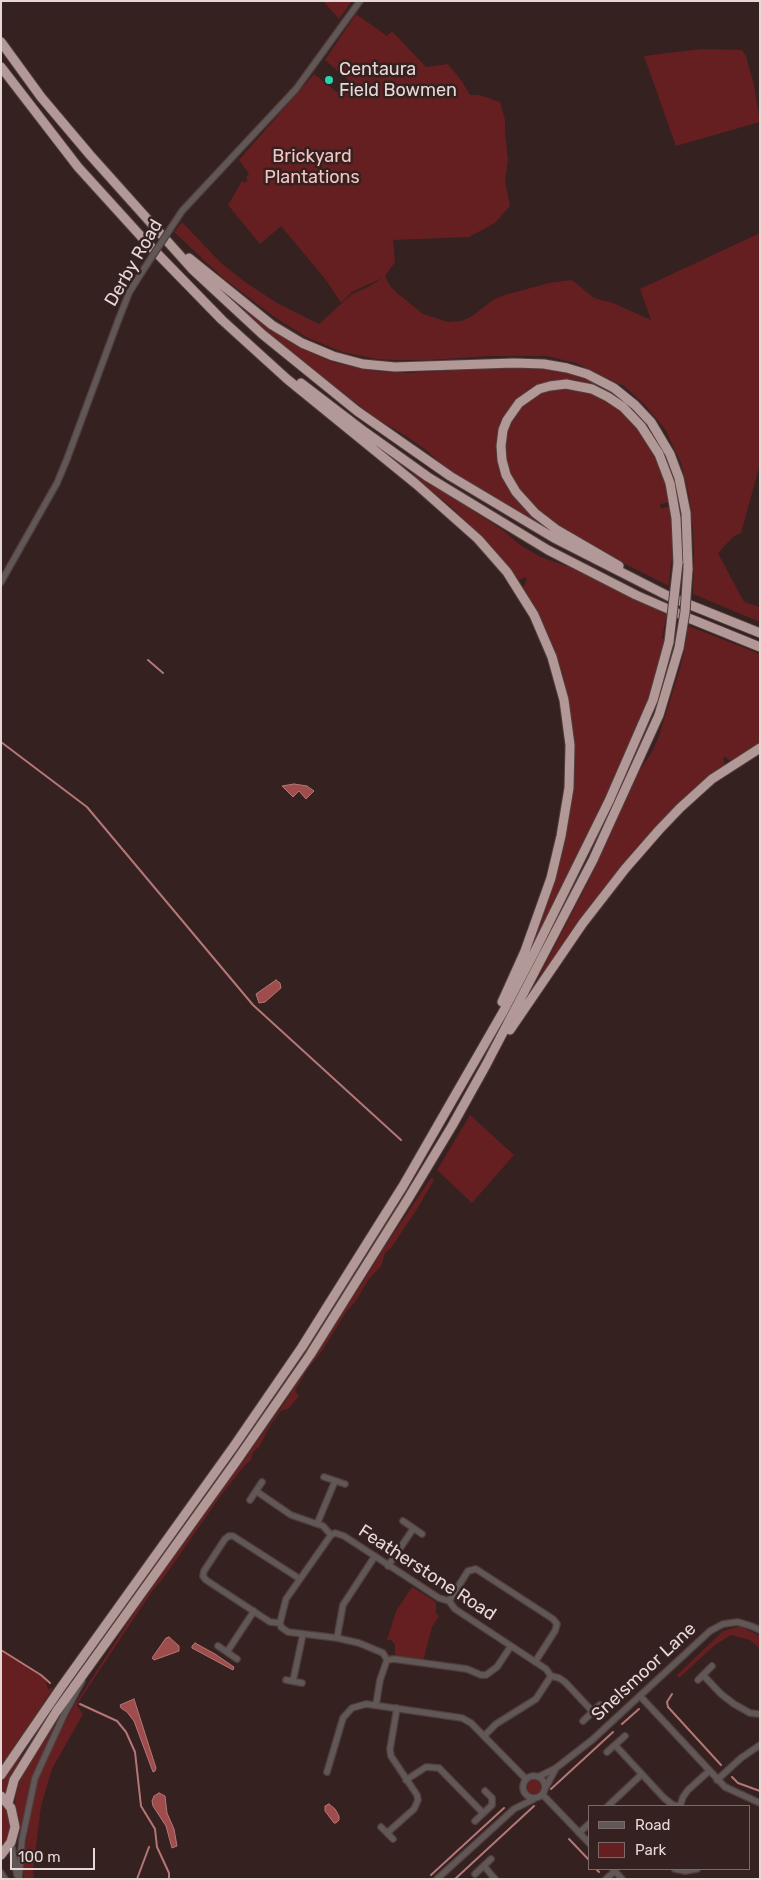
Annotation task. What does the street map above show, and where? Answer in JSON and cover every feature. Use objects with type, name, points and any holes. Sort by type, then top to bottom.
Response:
[{"type":"highway","points":[[1,42],[78,141],[207,283],[280,349],[356,411],[419,456],[554,538],[668,596],[760,634]]},
{"type":"highway","points":[[1,67],[78,166],[147,243],[222,320],[287,379],[416,484],[478,539],[507,572],[534,615],[547,642],[559,679],[568,723],[570,768],[567,806],[557,856],[525,951],[482,1045]]},
{"type":"highway","points":[[1,1854],[11,1842],[15,1827],[13,1813],[5,1800],[24,1762],[56,1712],[310,1355],[408,1200],[486,1065],[575,896],[643,752],[666,693],[679,648],[684,612],[688,569],[687,532],[683,496],[670,454],[651,422],[635,405],[614,388],[588,374],[544,364],[514,362],[395,367],[363,364],[333,356],[302,343],[272,325],[171,245]]},
{"type":"highway","points":[[192,288],[275,361],[334,409],[396,455],[455,494],[548,550],[600,577],[691,619],[760,647]]},
{"type":"highway","points":[[1,1776],[67,1679],[234,1446],[302,1347],[379,1227],[482,1045],[503,1012],[534,953],[609,801],[653,700],[669,642],[678,563],[673,493],[667,473],[650,438],[632,416],[608,396],[592,389],[575,385],[556,385],[544,388],[519,402],[507,420],[503,430],[501,446],[504,468],[516,492],[534,513],[557,530],[642,578],[668,596]]},
{"type":"highway","points":[[486,1065],[583,924],[659,830],[702,788],[724,770],[760,748]]},
{"type":"street","name":"Derby Road","points":[[1,582],[57,483],[118,320],[129,293],[140,275],[182,211],[296,89],[360,1]]},
{"type":"street","points":[[324,1477],[345,1484]]},
{"type":"street","points":[[317,1524],[335,1481]]},
{"type":"street","points":[[250,1500],[262,1482]]},
{"type":"street","points":[[256,1491],[291,1515],[323,1526],[330,1534]]},
{"type":"street","points":[[403,1521],[422,1534]]},
{"type":"street","points":[[388,1566],[413,1529]]},
{"type":"street","name":"Featherstone Road","points":[[280,1623],[286,1599],[330,1534],[335,1533],[344,1536],[442,1600],[449,1601],[455,1609],[546,1669],[551,1676],[565,1682],[593,1712]]},
{"type":"street","points":[[300,1579],[233,1536],[227,1537],[204,1571],[206,1580],[270,1622],[280,1623],[283,1630],[337,1638],[358,1643],[380,1652],[385,1656],[386,1660],[380,1680],[376,1705]]},
{"type":"street","points":[[337,1638],[343,1605],[375,1556]]},
{"type":"street","points":[[449,1601],[468,1571],[476,1568],[553,1619],[557,1624],[555,1631],[535,1662]]},
{"type":"street","points":[[227,1652],[254,1612]]},
{"type":"street","name":"Snelsmoor Lane","points":[[538,1777],[556,1768],[592,1740],[717,1626],[738,1622],[760,1630]]},
{"type":"street","points":[[293,1681],[303,1634]]},
{"type":"street","points":[[218,1646],[237,1659]]},
{"type":"street","points":[[386,1660],[394,1659],[467,1669],[486,1675],[494,1671],[511,1646]]},
{"type":"street","points":[[18,1879],[22,1840],[35,1778],[63,1717],[91,1663]]},
{"type":"street","points":[[712,1666],[701,1677],[734,1704],[750,1713],[760,1715]]},
{"type":"street","points":[[484,1736],[496,1724],[536,1699],[551,1676]]},
{"type":"street","points":[[286,1680],[302,1683]]},
{"type":"street","points":[[640,1696],[718,1780],[734,1793],[760,1803]]},
{"type":"street","points":[[327,1772],[343,1718],[352,1708],[358,1705],[376,1705],[462,1718],[471,1723],[526,1779]]},
{"type":"street","points":[[584,1721],[600,1705]]},
{"type":"street","points":[[386,1832],[417,1805],[417,1795],[391,1756],[390,1749],[397,1708]]},
{"type":"street","points":[[607,1752],[625,1736]]},
{"type":"street","points":[[615,1745],[669,1802],[677,1805]]},
{"type":"street","points":[[718,1780],[740,1759],[760,1745]]},
{"type":"street","points":[[406,1780],[426,1767],[439,1768],[483,1813]]},
{"type":"street","name":"Snelsmoor Lane","points":[[546,1787],[556,1768]]},
{"type":"street","points":[[680,1805],[688,1790],[709,1771]]},
{"type":"street","points":[[612,1805],[642,1774]]},
{"type":"street","points":[[437,1879],[514,1809],[543,1795],[546,1787],[543,1780],[532,1776],[526,1779],[514,1809]]},
{"type":"street","points":[[523,1790],[527,1796],[534,1799]]},
{"type":"street","points":[[475,1821],[493,1802],[485,1791]]},
{"type":"street","points":[[543,1795],[588,1842]]},
{"type":"street","points":[[579,1833],[588,1825]]},
{"type":"street","points":[[381,1827],[393,1838]]},
{"type":"street","points":[[11,1842],[18,1879]]},
{"type":"street","points":[[475,1874],[491,1860]]},
{"type":"street","points":[[484,1866],[495,1879]]},
{"type":"street","points":[[606,1879],[614,1870],[622,1879]]},
{"type":"street","points":[[685,1870],[685,1879]]},
{"type":"street","points":[[1,1873],[5,1879]]},
{"type":"green space","points":[[323,1],[352,1],[339,19]]},
{"type":"green space","name":"Brickyard Plantations","points":[[356,14],[387,36],[392,31],[426,67],[448,64],[470,95],[479,95],[500,102],[505,120],[508,160],[505,181],[510,206],[495,223],[469,237],[393,240],[395,262],[385,276],[390,286],[397,293],[423,314],[448,322],[461,321],[471,317],[493,300],[505,295],[549,283],[572,280],[594,298],[613,303],[651,320],[640,289],[760,233],[760,464],[741,533],[734,536],[718,553],[744,602],[760,607],[760,622],[693,594],[693,530],[689,496],[681,463],[665,429],[645,405],[624,386],[576,363],[546,356],[394,360],[377,359],[342,352],[306,337],[273,316],[222,277],[174,232],[182,222],[221,263],[245,282],[277,303],[319,324],[352,294],[382,278],[352,292],[341,303],[326,280],[281,226],[260,244],[228,205],[242,181],[245,183],[248,180],[246,178],[249,174],[239,160],[314,74],[338,93],[348,80],[325,60]]},
{"type":"green space","points":[[701,49],[742,50],[746,56],[754,85],[760,122],[676,146],[644,56]]},
{"type":"green space","points":[[246,310],[293,344],[332,362],[373,371],[410,373],[482,368],[538,368],[573,374],[611,392],[581,381],[568,380],[542,383],[517,400],[505,417],[506,483],[576,545],[466,480],[443,465],[406,436],[374,417],[301,360],[244,312]]},
{"type":"green space","points":[[562,388],[579,389],[603,398],[621,410],[633,422],[652,447],[664,476],[670,499],[667,503],[660,504],[661,508],[672,508],[674,561],[671,562],[669,586],[621,562],[558,526],[528,501],[514,482],[506,458],[506,435],[509,424],[521,407],[535,396],[546,391]]},
{"type":"green space","points":[[413,472],[504,531],[520,545],[541,557],[572,568],[667,614],[662,638],[667,640],[654,689],[600,812],[528,956],[557,871],[571,806],[572,720],[563,675],[545,627],[523,587],[527,580],[525,577],[519,580],[490,545],[450,506],[412,474]]},
{"type":"green space","points":[[686,625],[760,654],[760,744],[731,761],[725,757],[723,758],[725,765],[688,796],[534,990],[533,988],[585,888],[640,770],[658,739],[681,665],[687,636]]},
{"type":"green space","points":[[470,1115],[514,1155],[472,1203],[437,1170]]},
{"type":"green space","points":[[431,1178],[434,1180],[391,1248],[385,1253],[381,1266],[369,1279],[322,1351],[307,1370],[295,1391],[299,1396],[288,1409],[282,1410],[271,1424],[259,1447],[253,1452],[251,1460],[222,1494],[153,1590],[81,1698],[77,1706],[83,1714],[52,1769],[41,1806],[33,1870],[34,1879],[24,1879],[24,1857],[35,1789],[45,1759],[75,1704],[134,1613],[281,1408]]},
{"type":"green space","points":[[412,1587],[436,1602],[436,1613],[439,1616],[432,1627],[423,1661],[395,1654],[395,1645],[391,1640],[387,1640],[396,1611]]},
{"type":"green space","points":[[740,1626],[760,1636],[760,1649],[750,1640],[731,1635],[715,1645],[679,1678],[677,1675],[723,1631]]},
{"type":"green space","points":[[1,1651],[45,1678],[48,1689],[54,1687],[1,1768]]},
{"type":"green space","points":[[52,1726],[55,1728],[33,1778],[16,1868],[20,1828],[15,1803],[16,1789],[29,1763]]},
{"type":"green space","points":[[21,1754],[5,1791],[1,1790],[1,1781]]},
{"type":"green space","points":[[531,1780],[537,1780],[541,1787],[537,1794],[531,1794],[527,1790],[527,1784]]},
{"type":"green space","points":[[1,1803],[7,1812],[10,1825],[8,1839],[1,1849]]},
{"type":"shaded area","points":[[294,784],[307,786],[314,791],[306,799],[299,791],[293,797],[282,786]]},
{"type":"shaded area","points":[[276,980],[280,983],[281,988],[265,1002],[259,1003],[256,994]]},
{"type":"shaded area","points":[[169,1637],[179,1646],[179,1651],[154,1660],[152,1658],[166,1638]]},
{"type":"shaded area","points":[[195,1643],[234,1667],[233,1670],[192,1648]]},
{"type":"shaded area","points":[[134,1699],[156,1768],[153,1772],[134,1721],[120,1705]]},
{"type":"shaded area","points":[[159,1793],[165,1796],[167,1813],[174,1829],[177,1846],[172,1848],[166,1826],[153,1806],[154,1796]]},
{"type":"shaded area","points":[[329,1804],[339,1816],[339,1820],[336,1823],[325,1811],[325,1806]]},
{"type":"waterway","points":[[148,660],[163,673]]},
{"type":"waterway","points":[[1,742],[87,807],[253,1005],[401,1140]]},
{"type":"waterway","points":[[1,1650],[41,1675],[50,1683]]},
{"type":"waterway","points":[[672,1694],[667,1702],[668,1707],[721,1765]]},
{"type":"waterway","points":[[80,1704],[117,1721],[126,1732],[135,1752],[141,1806],[155,1829],[157,1847],[169,1873],[169,1879]]},
{"type":"waterway","points":[[622,1724],[639,1709]]},
{"type":"waterway","points":[[551,1789],[613,1732]]},
{"type":"waterway","points":[[732,1777],[738,1783],[760,1791]]},
{"type":"waterway","points":[[455,1879],[534,1806]]},
{"type":"waterway","points":[[431,1875],[504,1808]]},
{"type":"waterway","points":[[569,1839],[588,1859]]},
{"type":"waterway","points":[[137,1879],[149,1847]]},
{"type":"place","name":"Centaura Field Bowmen","points":[[329,80]]}]
